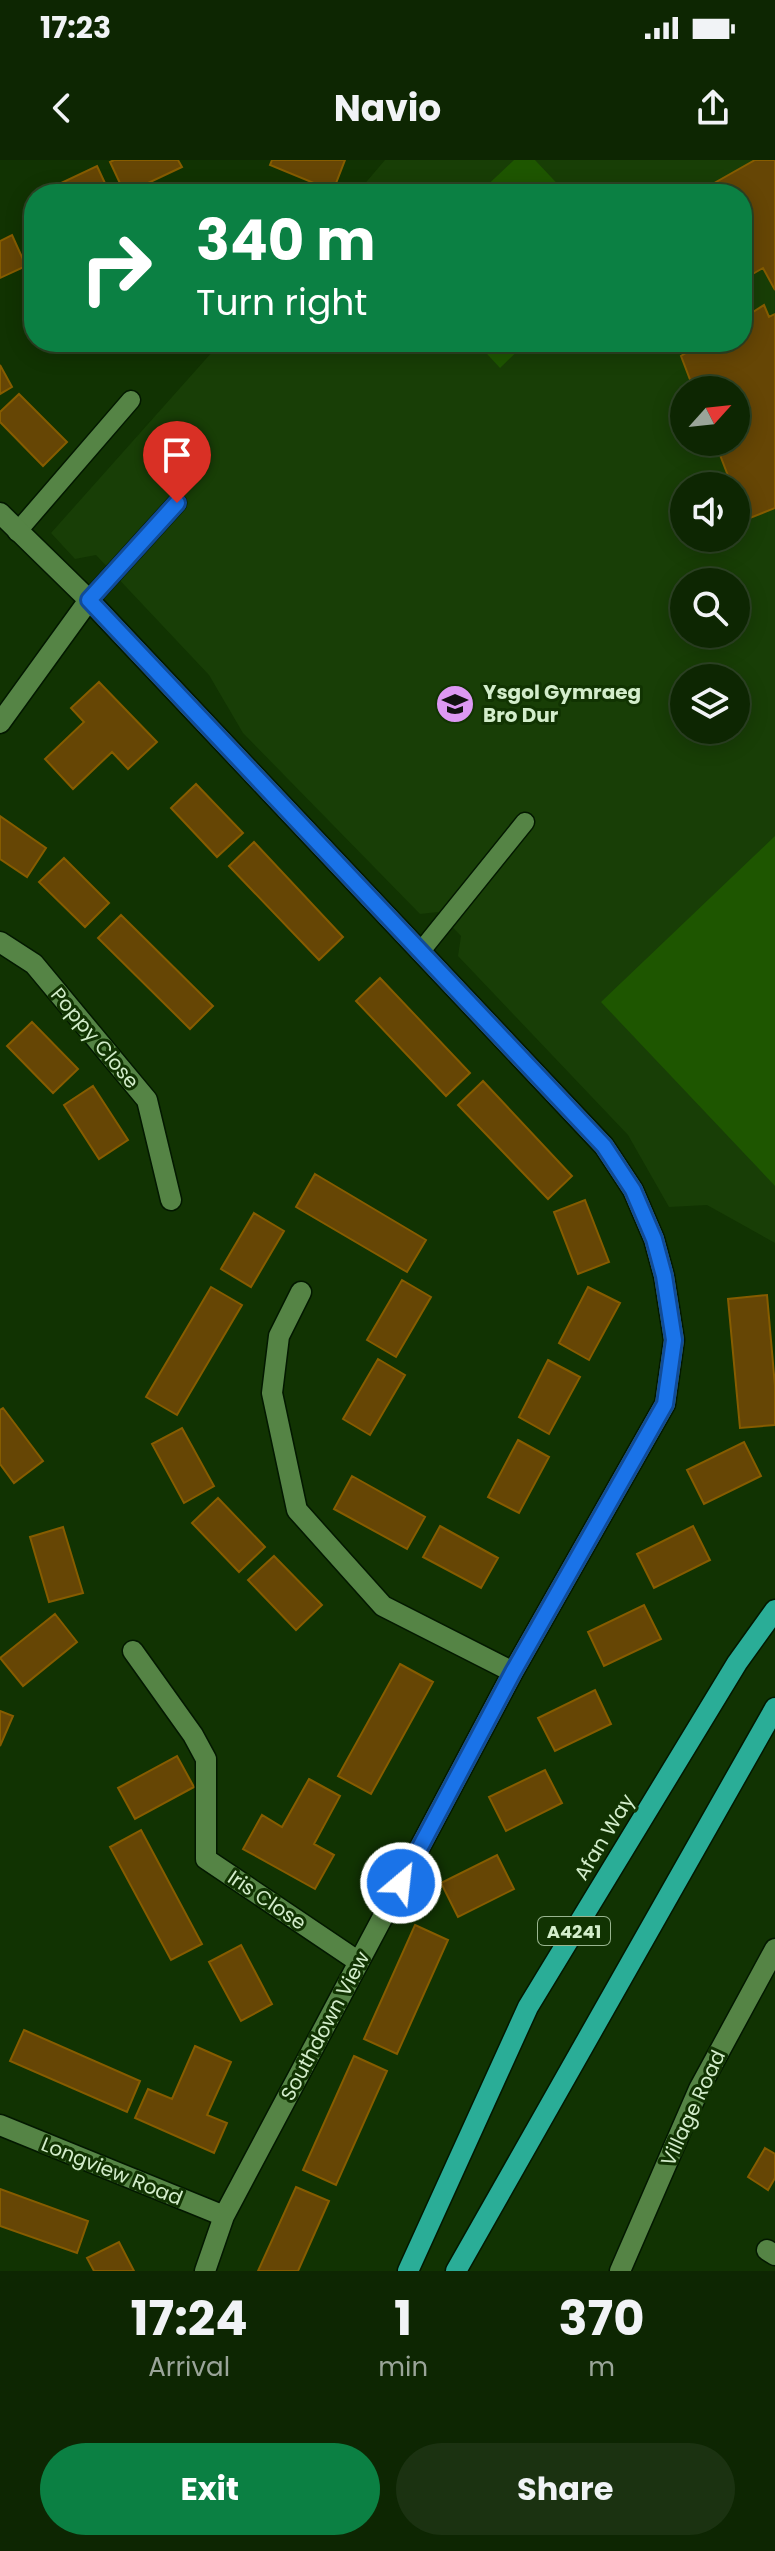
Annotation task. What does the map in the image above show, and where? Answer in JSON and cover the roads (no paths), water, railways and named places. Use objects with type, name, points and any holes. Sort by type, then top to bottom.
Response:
[{"type":"main road","name":"Afan Way","points":[[408,2271],[528,2007],[737,1663],[775,1610]]},
{"type":"main road","name":"A4241","points":[[456,2271],[775,1708]]},
{"type":"street","name":"Southdown View","points":[[0,513],[89,600],[604,1146],[633,1190],[658,1251],[674,1340],[665,1404],[513,1672],[224,2216],[205,2271]]},
{"type":"street","points":[[0,723],[89,600]]},
{"type":"street","name":"Poppy Close","points":[[0,942],[34,964],[147,1100],[171,1200]]},
{"type":"street","points":[[301,1292],[279,1336],[272,1393],[297,1510],[383,1606],[513,1672]]},
{"type":"street","name":"Iris Close","points":[[133,1651],[193,1735],[206,1759],[206,1859],[359,1962]]},
{"type":"street","name":"Village Road","points":[[620,2271],[699,2089],[775,1949]]},
{"type":"street","name":"Longview Road","points":[[0,2125],[224,2216]]},
{"type":"lane","points":[[17,532],[131,400]]},
{"type":"lane","points":[[89,600],[177,503]]},
{"type":"lane","points":[[421,951],[525,822]]},
{"type":"place","name":"Ysgol Gymraeg Bro Dur","points":[[455,704]]}]
